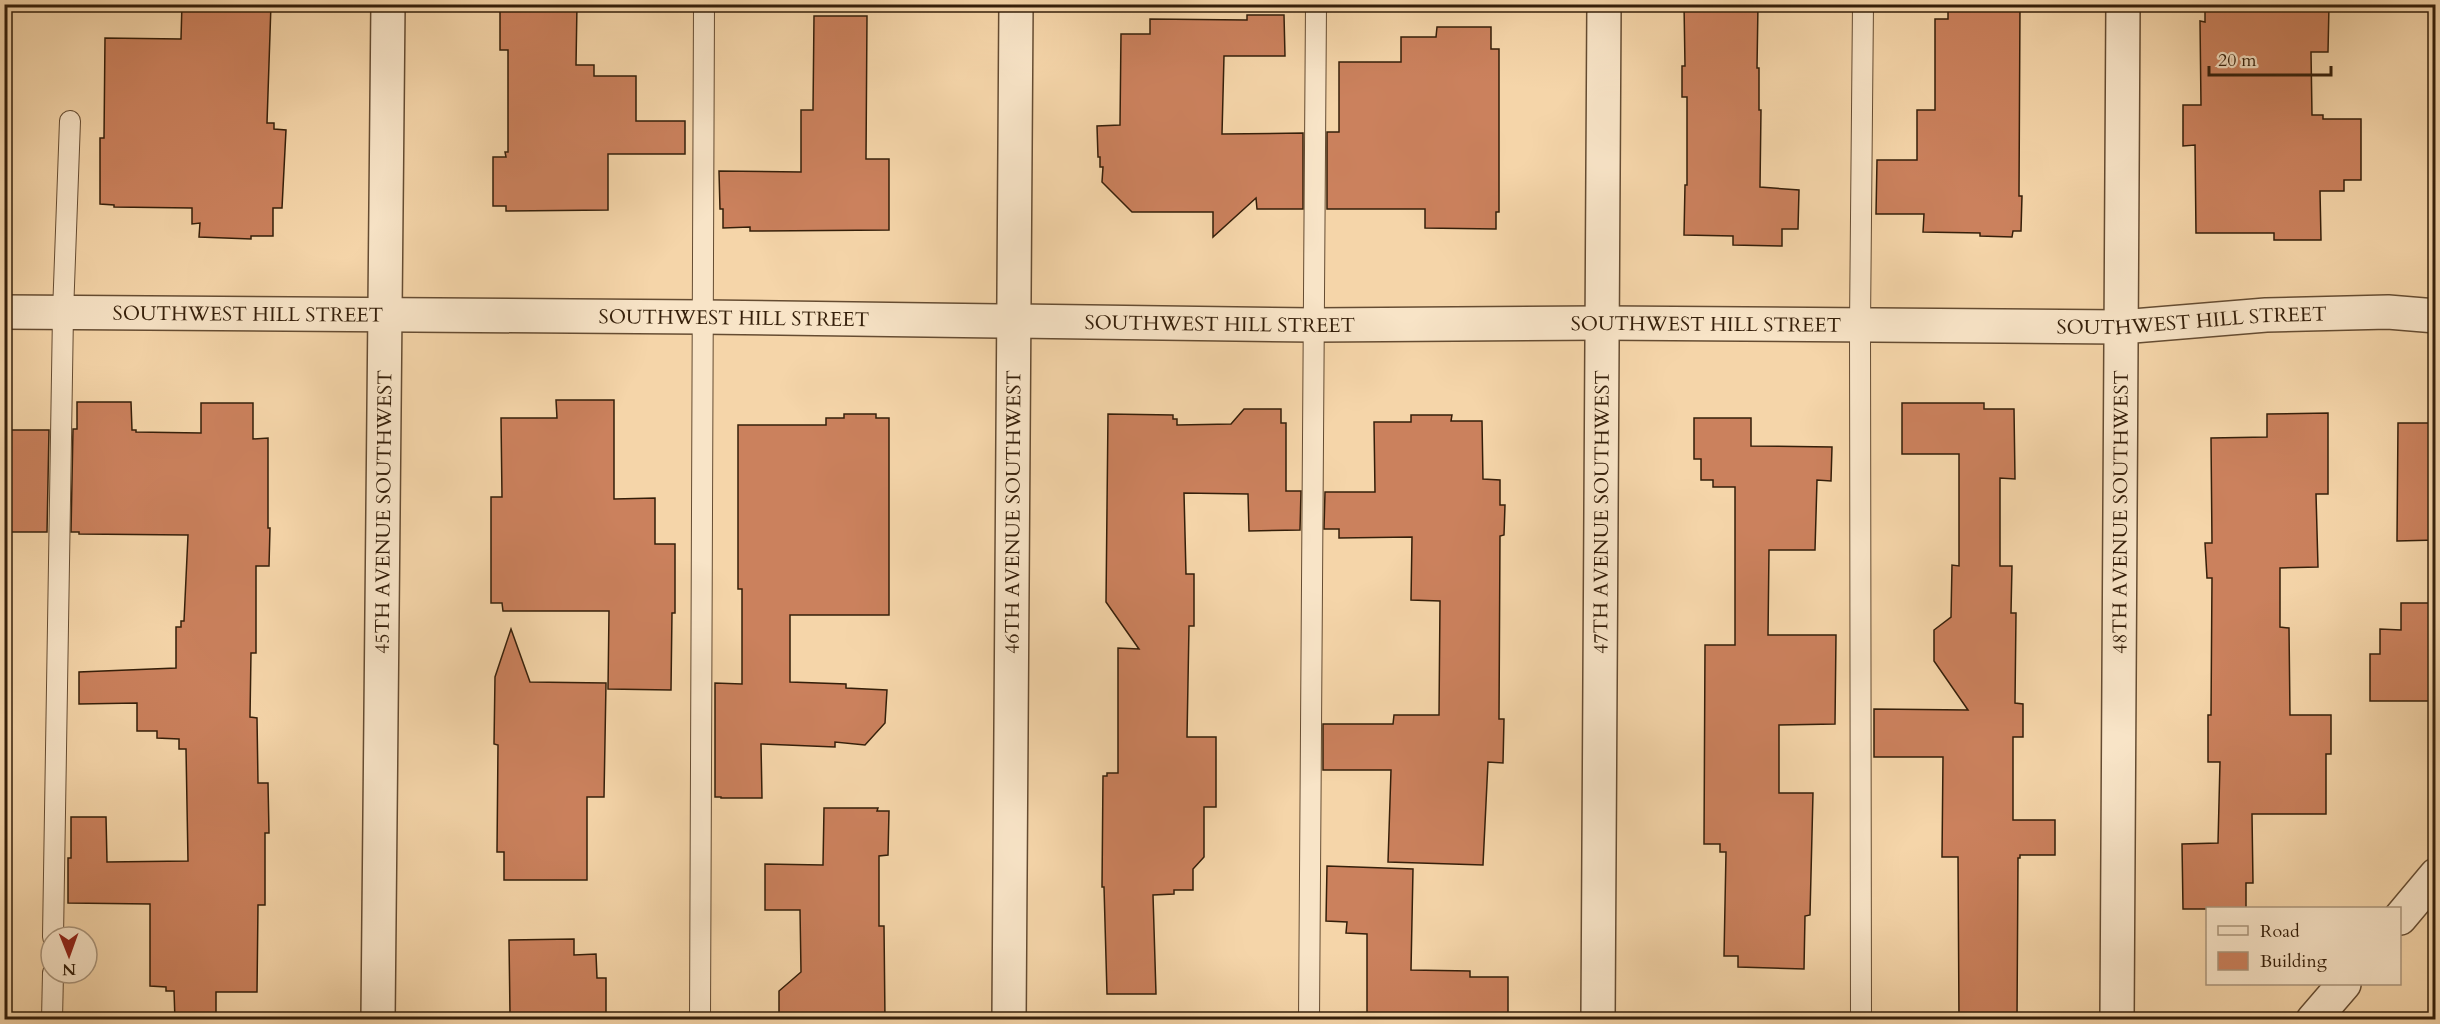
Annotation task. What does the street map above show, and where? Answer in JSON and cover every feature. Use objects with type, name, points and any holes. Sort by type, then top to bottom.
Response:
[{"type":"street","name":"45TH AVENUE SOUTHWEST","points":[[378,1020],[388,4]]},
{"type":"street","name":"46TH AVENUE SOUTHWEST","points":[[1009,1020],[1016,4]]},
{"type":"street","name":"47TH AVENUE SOUTHWEST","points":[[1598,1020],[1604,4]]},
{"type":"street","name":"48TH AVENUE SOUTHWEST","points":[[2117,1020],[2123,4]]},
{"type":"street","name":"SOUTHWEST HILL STREET","points":[[4,312],[702,317],[1314,325],[1602,323],[2121,327],[2266,315],[2388,312],[2436,316]]},
{"type":"street","points":[[2401,917],[2436,875]]},
{"type":"street","points":[[2313,1020],[2343,985]]},
{"type":"lane","points":[[700,1020],[704,4]]},
{"type":"lane","points":[[1310,1020],[1316,4]]},
{"type":"lane","points":[[1861,1020],[1860,325],[1863,4]]},
{"type":"lane","points":[[53,925],[63,313],[70,121]]},
{"type":"lane","points":[[52,1020],[53,985]]},
{"type":"building","points":[[182,4],[271,4],[267,123],[274,123],[274,129],[286,130],[282,208],[273,208],[273,236],[251,236],[251,239],[199,237],[200,223],[192,224],[192,208],[114,207],[114,205],[100,204],[100,138],[104,138],[105,38],[181,39]]},
{"type":"building","points":[[500,4],[577,4],[576,65],[594,65],[594,76],[636,76],[636,121],[685,121],[685,154],[608,154],[608,210],[506,211],[506,206],[493,206],[493,157],[506,157],[505,152],[508,152],[508,50],[500,50]]},
{"type":"building","points":[[1684,4],[1758,4],[1757,68],[1759,68],[1759,110],[1761,110],[1760,187],[1799,190],[1798,229],[1782,229],[1782,246],[1733,245],[1733,236],[1684,235],[1685,185],[1687,185],[1687,97],[1682,97],[1682,66],[1685,66]]},
{"type":"building","points":[[1948,4],[2020,4],[2019,196],[2022,196],[2021,231],[2013,231],[2012,237],[1980,236],[1980,233],[1923,232],[1924,214],[1876,214],[1877,160],[1917,160],[1917,110],[1935,110],[1935,19],[1948,19]]},
{"type":"building","points":[[2205,5],[2329,5],[2328,52],[2311,52],[2312,115],[2323,115],[2323,119],[2361,119],[2361,180],[2344,180],[2344,191],[2320,191],[2321,240],[2274,240],[2274,233],[2196,233],[2195,145],[2183,146],[2183,105],[2201,105],[2200,21],[2205,22]]},
{"type":"building","points":[[1247,15],[1284,15],[1285,56],[1224,56],[1222,134],[1303,133],[1303,209],[1257,209],[1256,198],[1213,237],[1213,212],[1132,212],[1102,182],[1103,167],[1100,167],[1100,157],[1098,157],[1097,126],[1120,125],[1121,34],[1150,34],[1150,19],[1247,20]]},
{"type":"building","points":[[814,16],[867,16],[866,159],[889,159],[889,230],[750,231],[750,227],[723,228],[719,171],[801,172],[801,110],[813,110]]},
{"type":"building","points":[[1437,27],[1491,27],[1491,49],[1499,49],[1499,212],[1496,212],[1496,229],[1425,228],[1425,209],[1327,209],[1327,132],[1339,132],[1339,62],[1401,62],[1401,37],[1436,37]]},
{"type":"building","points":[[556,400],[614,400],[614,499],[655,498],[655,544],[675,544],[675,613],[672,613],[671,690],[608,689],[609,611],[503,611],[502,603],[491,603],[491,497],[502,497],[501,418],[557,418]]},
{"type":"building","points":[[77,402],[131,402],[132,430],[136,432],[201,433],[201,403],[253,403],[253,439],[268,438],[269,566],[256,566],[256,653],[251,653],[250,717],[257,718],[258,783],[268,783],[269,833],[265,833],[265,905],[258,905],[257,992],[216,992],[216,1020],[175,1020],[174,991],[166,991],[166,987],[150,986],[150,904],[68,903],[71,817],[106,817],[107,862],[188,861],[186,749],[179,749],[179,739],[157,738],[157,731],[137,731],[137,703],[79,704],[79,672],[176,668],[176,627],[181,627],[181,621],[184,621],[188,535],[71,532],[73,429],[77,429]]},
{"type":"building","points":[[1902,403],[1984,403],[1984,409],[2014,409],[2015,479],[2000,478],[2000,566],[2012,566],[2011,613],[2016,613],[2015,703],[2023,704],[2023,737],[2013,737],[2013,820],[2055,820],[2055,855],[2020,855],[2018,858],[2017,1020],[1959,1020],[1958,857],[1942,857],[1943,757],[1874,757],[1874,709],[1968,710],[1934,661],[1934,630],[1951,617],[1952,565],[1959,566],[1959,454],[1902,454]]},
{"type":"building","points":[[1244,409],[1281,409],[1281,423],[1286,423],[1286,491],[1301,491],[1300,530],[1249,531],[1248,494],[1184,493],[1186,574],[1194,574],[1194,626],[1189,626],[1187,737],[1216,737],[1216,807],[1204,807],[1204,857],[1193,869],[1193,890],[1174,890],[1174,894],[1153,895],[1156,994],[1107,994],[1104,887],[1102,887],[1103,776],[1107,776],[1107,773],[1118,773],[1118,648],[1139,649],[1106,602],[1108,414],[1173,415],[1173,419],[1177,419],[1177,425],[1231,424]]},
{"type":"building","points":[[2328,413],[2328,494],[2316,494],[2318,567],[2280,568],[2280,627],[2289,628],[2290,715],[2331,715],[2331,754],[2326,754],[2326,814],[2252,814],[2253,883],[2246,883],[2246,907],[2183,909],[2182,844],[2218,843],[2220,762],[2208,762],[2208,715],[2211,715],[2212,578],[2207,578],[2205,543],[2212,543],[2211,438],[2267,437],[2267,414]]},
{"type":"building","points":[[844,414],[876,414],[876,418],[889,418],[889,615],[790,615],[790,682],[846,684],[846,688],[887,690],[885,723],[865,745],[835,742],[835,747],[761,744],[762,798],[715,797],[715,683],[742,684],[742,589],[738,589],[738,425],[826,425],[826,418],[844,418]]},
{"type":"building","points":[[1411,415],[1452,415],[1451,421],[1482,421],[1483,479],[1500,480],[1500,505],[1505,505],[1504,535],[1500,536],[1499,719],[1504,719],[1503,763],[1488,762],[1483,865],[1388,862],[1391,770],[1323,770],[1323,724],[1393,724],[1394,715],[1439,715],[1440,601],[1411,600],[1412,537],[1339,538],[1339,529],[1324,529],[1325,492],[1375,492],[1374,422],[1411,422]]},
{"type":"building","points":[[1694,418],[1751,418],[1751,446],[1832,447],[1831,481],[1817,480],[1815,550],[1769,550],[1768,635],[1836,635],[1835,724],[1779,725],[1779,793],[1813,793],[1810,915],[1805,916],[1804,969],[1738,967],[1738,956],[1724,956],[1726,852],[1720,852],[1720,844],[1704,844],[1705,645],[1735,645],[1735,487],[1713,487],[1713,480],[1701,480],[1701,459],[1694,459]]},
{"type":"building","points":[[2398,423],[2436,423],[2436,540],[2397,541]]},
{"type":"building","points":[[4,430],[49,430],[47,532],[4,532]]},
{"type":"building","points":[[2401,603],[2436,603],[2436,701],[2370,701],[2370,654],[2380,654],[2380,629],[2401,630]]},
{"type":"building","points":[[511,629],[530,682],[606,683],[604,797],[587,797],[587,880],[504,880],[504,852],[497,852],[498,745],[494,744],[495,677]]},
{"type":"building","points":[[824,808],[878,808],[877,811],[889,811],[888,855],[879,856],[879,926],[884,926],[885,1020],[779,1020],[779,991],[801,972],[800,910],[765,910],[765,864],[823,865]]},
{"type":"building","points":[[1327,866],[1413,869],[1411,970],[1470,971],[1470,977],[1508,977],[1508,1020],[1367,1020],[1367,934],[1346,933],[1347,922],[1326,921]]},
{"type":"building","points":[[574,939],[574,955],[596,954],[597,978],[606,978],[606,1020],[558,1020],[557,1016],[543,1016],[543,1013],[510,1014],[509,940]]}]
